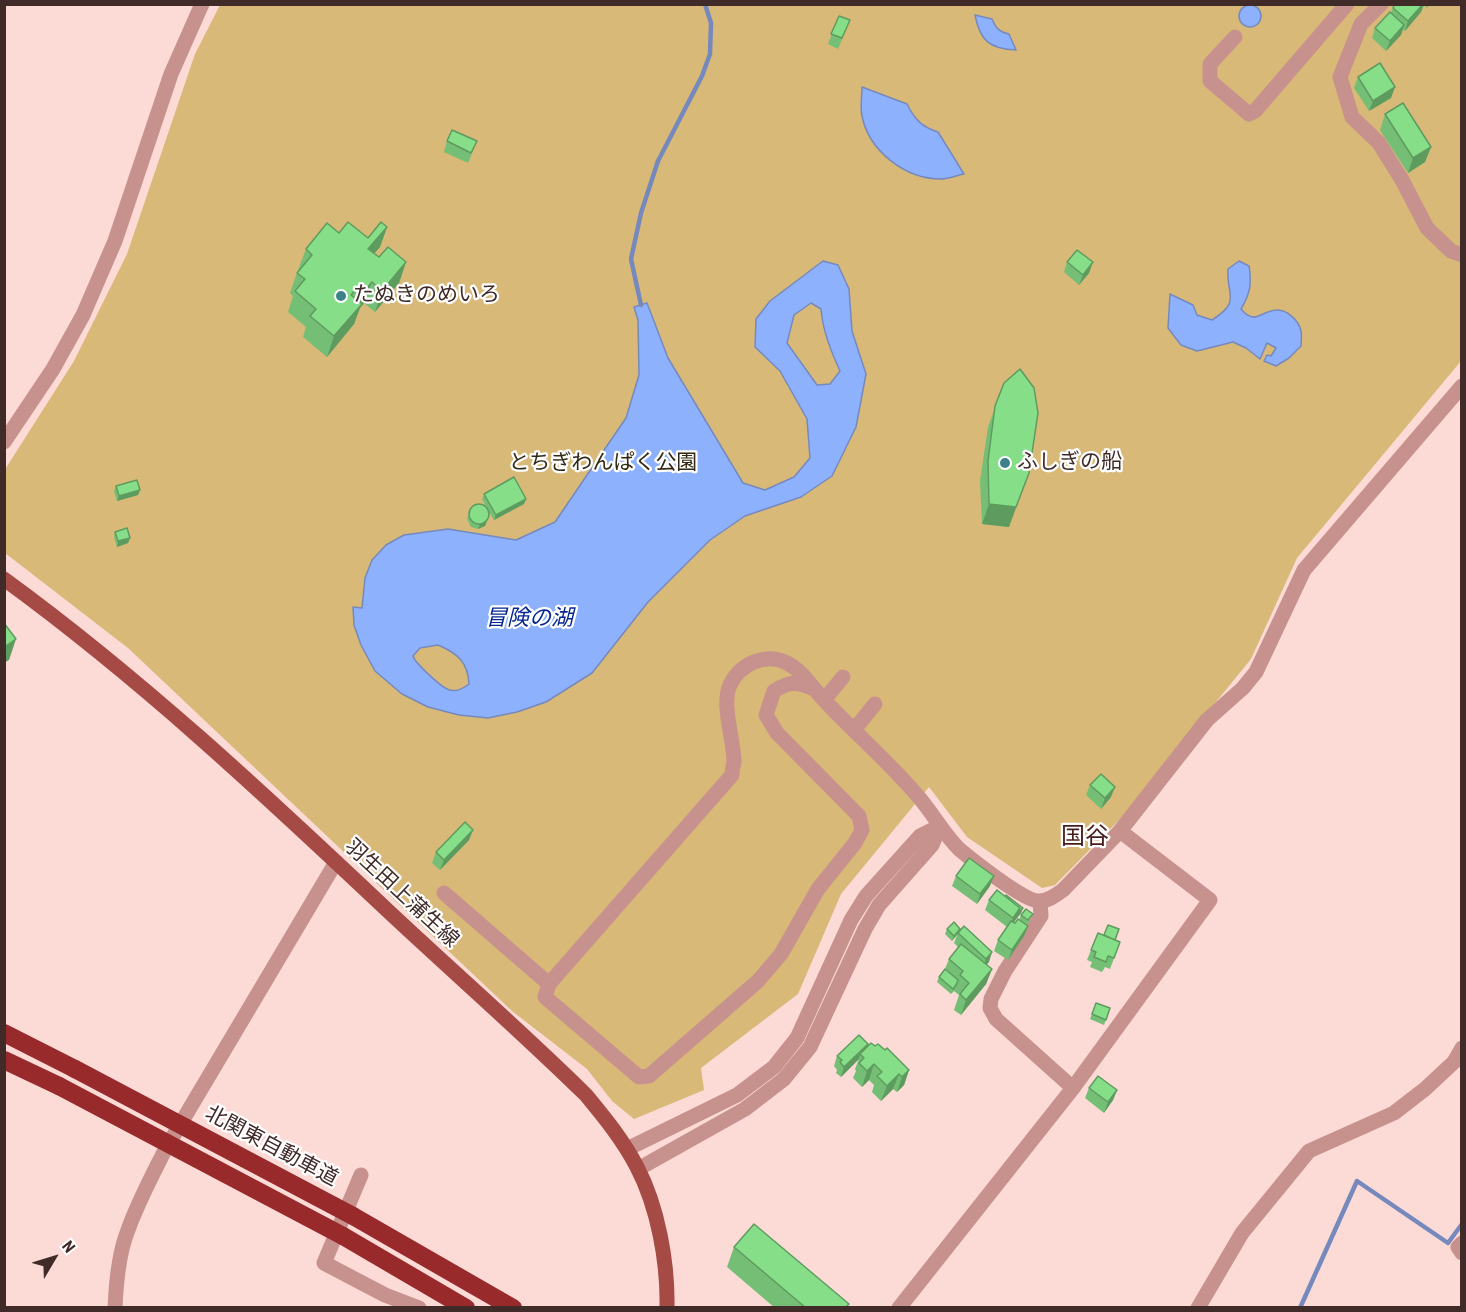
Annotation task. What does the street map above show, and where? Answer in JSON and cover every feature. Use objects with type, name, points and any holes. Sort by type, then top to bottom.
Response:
[{"type":"highway","name":"北関東自動車道","points":[[4,1033],[353,1216],[513,1308]]},
{"type":"highway","points":[[6,1060],[343,1236],[466,1308]]},
{"type":"main road","name":"羽生田上蒲生線","points":[[4,579],[161,704],[336,862],[586,1095],[611,1125],[638,1169],[660,1238],[667,1270],[667,1308]]},
{"type":"street","points":[[4,441],[52,369],[83,315],[115,241],[171,74],[202,4]]},
{"type":"street","points":[[1235,37],[1210,64],[1210,81],[1249,114],[1255,111],[1347,4]]},
{"type":"street","points":[[1381,4],[1361,24],[1340,77],[1352,117],[1379,143],[1402,180],[1427,228],[1451,251],[1461,255]]},
{"type":"street","points":[[812,688],[800,683],[787,684],[774,692],[766,715],[777,733],[859,816],[862,830],[855,843],[818,889],[781,954],[758,981],[649,1076],[639,1077],[545,997],[549,984],[732,775],[734,762],[728,700],[729,687],[745,666],[757,660],[780,660],[789,663],[918,796],[959,849],[1026,898],[1040,902],[1063,890],[1120,831],[1207,720],[1243,688],[1256,672],[1304,570],[1461,386]]},
{"type":"street","points":[[824,700],[843,677]]},
{"type":"street","points":[[854,730],[875,704]]},
{"type":"street","points":[[627,1149],[736,1095],[774,1067],[797,1038],[851,920],[866,896],[920,836],[940,826]]},
{"type":"street","points":[[638,1169],[746,1109],[783,1079],[810,1047],[865,929],[879,905],[932,845],[940,826]]},
{"type":"street","points":[[899,1308],[1073,1088],[1210,900],[1120,831]]},
{"type":"street","points":[[116,1308],[116,1288],[127,1232],[151,1176],[336,862]]},
{"type":"street","points":[[444,893],[549,984]]},
{"type":"street","points":[[1040,902],[1041,916],[1005,971],[991,999],[990,1008],[996,1019],[1073,1088]]},
{"type":"street","points":[[1198,1308],[1242,1233],[1309,1151],[1394,1113],[1459,1059]]},
{"type":"street","points":[[361,1175],[324,1263],[386,1295],[419,1308]]},
{"type":"street","points":[[1461,1243],[1458,1247],[1461,1253]]},
{"type":"green space","name":"とちぎわんぱく公園","points":[[220,5],[1461,5],[1461,361],[1297,558],[1251,659],[1124,815],[1055,885],[1042,888],[967,837],[929,787],[841,894],[798,994],[701,1068],[704,1090],[634,1119],[612,1101],[587,1069],[512,1011],[128,648],[5,553],[4,471],[74,361],[127,254],[195,54]]},
{"type":"water","points":[[1250,5],[1258,8],[1261,16],[1258,24],[1250,27],[1242,24],[1239,16],[1242,8]]},
{"type":"water","points":[[975,15],[992,19],[998,29],[1009,34],[1016,50],[999,48],[988,42],[980,31]]},
{"type":"water","points":[[862,87],[907,104],[919,122],[938,132],[964,174],[944,179],[928,178],[914,174],[891,161],[872,141],[866,129],[861,113]]},
{"type":"water","name":"冒険の湖","points":[[823,261],[838,265],[849,289],[852,331],[866,374],[856,427],[832,476],[801,497],[745,516],[710,540],[648,602],[592,673],[546,702],[517,712],[488,718],[459,715],[428,707],[402,694],[375,671],[361,645],[354,625],[353,607],[362,608],[365,578],[372,560],[386,545],[404,535],[448,529],[516,540],[555,522],[626,418],[639,375],[638,320],[634,307],[647,303],[668,358],[743,483],[765,490],[794,477],[810,458],[807,419],[780,371],[755,347],[756,319],[770,301]],"holes":[[[811,303],[821,309],[826,333],[840,371],[830,384],[817,385],[787,343],[794,315]],[[438,645],[451,651],[464,664],[469,684],[458,690],[447,689],[428,674],[413,656],[420,648]]]},
{"type":"water","points":[[1239,261],[1249,266],[1250,278],[1248,294],[1241,309],[1254,317],[1276,310],[1284,311],[1292,316],[1300,327],[1301,346],[1289,358],[1276,366],[1264,361],[1267,355],[1271,356],[1276,348],[1267,343],[1260,359],[1246,348],[1233,342],[1197,351],[1181,345],[1168,328],[1170,294],[1193,305],[1197,315],[1212,320],[1227,308],[1230,302],[1228,269]]},
{"type":"building","points":[[1395,4],[1423,4],[1408,21],[1393,8]]},
{"type":"building","points":[[1390,12],[1404,25],[1390,41],[1375,28]]},
{"type":"building","points":[[839,16],[850,20],[842,38],[831,34]]},
{"type":"building","points":[[1380,63],[1395,87],[1373,101],[1358,77]]},
{"type":"building","points":[[1403,103],[1431,147],[1413,158],[1385,114]]},
{"type":"building","points":[[452,130],[477,141],[471,153],[447,141]]},
{"type":"building","name":"たぬきのめいろ","points":[[348,222],[368,238],[381,222],[387,227],[368,249],[379,257],[388,247],[406,262],[382,291],[372,282],[361,295],[355,290],[351,295],[362,304],[334,336],[310,316],[316,309],[295,291],[305,279],[297,273],[312,255],[306,249],[327,223],[339,233]]},
{"type":"building","points":[[1077,250],[1093,262],[1083,275],[1067,262]]},
{"type":"building","name":"ふしぎの船","points":[[1020,369],[1034,388],[1038,413],[1029,473],[1016,507],[989,504],[988,461],[995,406],[1004,383]]},
{"type":"building","points":[[514,477],[526,499],[496,515],[484,494]]},
{"type":"building","points":[[137,480],[140,490],[119,496],[116,486]]},
{"type":"building","points":[[479,504],[486,507],[489,514],[486,521],[479,524],[472,521],[469,514],[472,507]]},
{"type":"building","points":[[127,528],[130,538],[118,541],[115,532]]},
{"type":"building","points":[[4,623],[16,639],[4,647]]},
{"type":"building","points":[[1101,774],[1115,787],[1105,798],[1090,785]]},
{"type":"building","points":[[465,822],[473,830],[444,860],[436,852]]},
{"type":"building","points":[[969,858],[994,876],[980,894],[956,876]]},
{"type":"building","points":[[997,890],[1020,908],[1013,918],[989,900]]},
{"type":"building","points":[[1006,895],[1023,908],[1018,913],[1020,908]]},
{"type":"building","points":[[1026,909],[1033,914],[1028,920],[1021,915]]},
{"type":"building","points":[[1018,919],[1028,926],[1012,950],[998,940],[1011,921],[1015,923]]},
{"type":"building","points":[[954,922],[960,929],[954,936],[947,929]]},
{"type":"building","points":[[1108,925],[1119,929],[1115,940],[1104,935]]},
{"type":"building","points":[[964,926],[992,952],[986,959],[958,933]]},
{"type":"building","points":[[1098,933],[1120,942],[1114,958],[1108,956],[1106,962],[1094,957],[1096,952],[1091,950]]},
{"type":"building","points":[[961,944],[992,969],[966,1000],[960,994],[969,983],[960,975],[963,971],[949,959]]},
{"type":"building","points":[[945,969],[958,980],[953,989],[939,977]]},
{"type":"building","points":[[1096,1003],[1110,1008],[1106,1020],[1092,1014]]},
{"type":"building","points":[[859,1035],[868,1044],[844,1067],[840,1062],[842,1060],[837,1056]]},
{"type":"building","points":[[871,1043],[875,1046],[878,1044],[885,1050],[887,1048],[909,1070],[902,1077],[899,1074],[887,1086],[877,1076],[882,1072],[874,1064],[867,1071],[859,1063],[864,1058],[860,1054]]},
{"type":"building","points":[[1098,1076],[1117,1090],[1108,1102],[1089,1088]]},
{"type":"building","points":[[754,1224],[849,1304],[845,1308],[806,1308],[734,1247]]},
{"type":"waterway","points":[[641,305],[631,259],[641,213],[658,161],[702,76],[710,54],[711,23],[705,4]]},
{"type":"waterway","points":[[1300,1308],[1357,1181],[1448,1243],[1462,1224]]},
{"type":"place","name":"たぬきのめいろ","points":[[341,296]]},
{"type":"place","name":"ふしぎの船","points":[[1005,463]]},
{"type":"district","name":"国谷","points":[[1085,838]]}]
